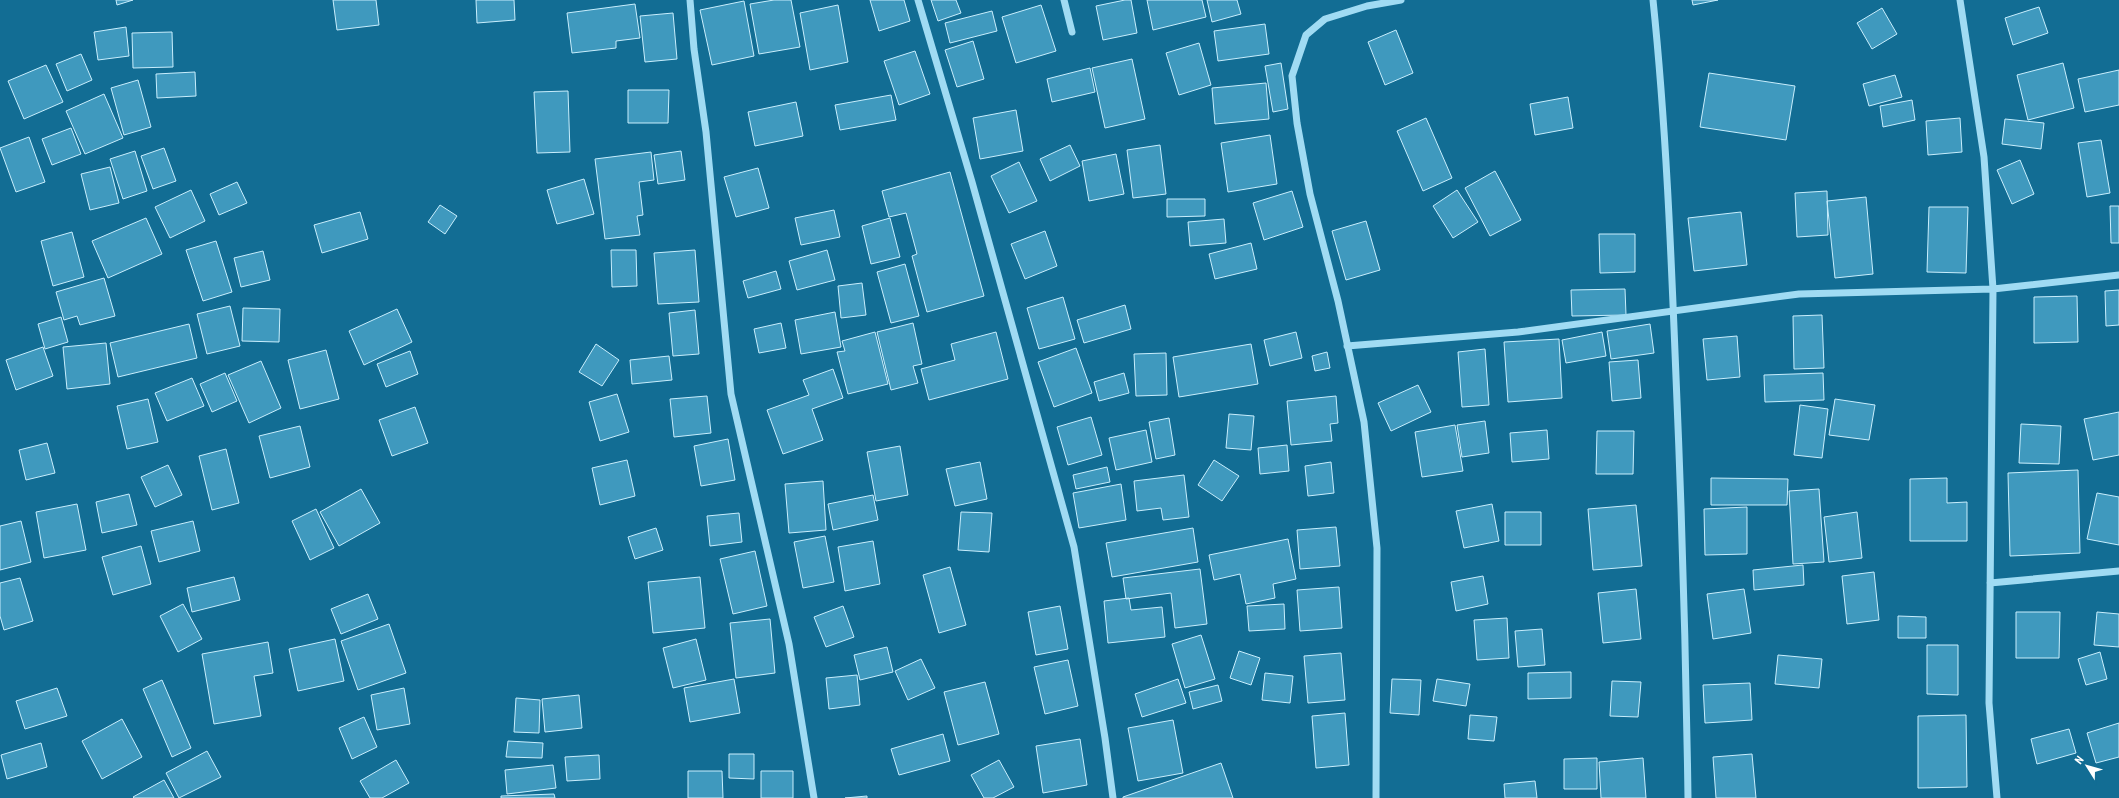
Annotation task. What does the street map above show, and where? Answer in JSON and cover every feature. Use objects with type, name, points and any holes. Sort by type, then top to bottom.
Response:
[{"type":"street","points":[[690,0],[694,49],[706,132],[730,394],[789,644],[814,798]]},
{"type":"street","points":[[918,0],[972,182],[1074,547],[1105,738],[1113,798]]},
{"type":"street","points":[[1064,0],[1072,32]]},
{"type":"street","points":[[1376,798],[1377,548],[1364,422],[1338,301],[1310,194],[1297,123],[1292,76],[1306,35],[1325,19],[1366,3],[1401,0]]},
{"type":"street","points":[[1653,0],[1666,156],[1674,310],[1686,620],[1688,798]]},
{"type":"street","points":[[1960,0],[1984,157],[1993,289],[1989,703],[1997,798]]},
{"type":"street","points":[[1347,346],[1518,332],[1798,294],[1993,289],[2119,275]]},
{"type":"street","points":[[1990,583],[2119,571]]},
{"type":"building","points":[[116,0],[133,0],[117,5]]},
{"type":"building","points":[[333,0],[376,0],[379,25],[337,30]]},
{"type":"building","points":[[476,0],[514,0],[515,20],[477,23]]},
{"type":"building","points":[[774,0],[791,0],[800,47],[759,54],[750,4]]},
{"type":"building","points":[[870,0],[904,0],[910,21],[879,31]]},
{"type":"building","points":[[931,0],[956,0],[961,13],[938,21]]},
{"type":"building","points":[[1131,0],[1137,33],[1103,40],[1096,6]]},
{"type":"building","points":[[1147,0],[1202,0],[1206,17],[1153,30]]},
{"type":"building","points":[[1207,0],[1237,0],[1241,14],[1212,22]]},
{"type":"building","points":[[1692,0],[1718,0],[1693,5]]},
{"type":"building","points":[[744,1],[754,56],[712,65],[700,10]]},
{"type":"building","points":[[635,4],[640,38],[616,41],[616,48],[572,53],[567,13]]},
{"type":"building","points":[[838,5],[848,62],[810,70],[800,13]]},
{"type":"building","points":[[1041,5],[1056,51],[1016,63],[1002,17]]},
{"type":"building","points":[[2039,7],[2048,33],[2013,45],[2005,18]]},
{"type":"building","points":[[1882,8],[1897,34],[1872,49],[1857,23]]},
{"type":"building","points":[[992,11],[997,31],[950,43],[945,23]]},
{"type":"building","points":[[673,13],[677,59],[645,62],[640,16]]},
{"type":"building","points":[[1265,24],[1269,54],[1218,61],[1214,31]]},
{"type":"building","points":[[126,27],[129,56],[98,60],[94,32]]},
{"type":"building","points":[[1396,30],[1413,73],[1385,85],[1368,42]]},
{"type":"building","points":[[172,32],[173,67],[133,68],[132,33]]},
{"type":"building","points":[[973,41],[984,79],[957,87],[945,50]]},
{"type":"building","points":[[1199,43],[1211,85],[1179,95],[1166,53]]},
{"type":"building","points":[[915,51],[930,94],[899,105],[884,61]]},
{"type":"building","points":[[81,54],[92,80],[67,91],[56,64]]},
{"type":"building","points":[[1132,59],[1145,119],[1105,128],[1092,68]]},
{"type":"building","points":[[1281,63],[1288,109],[1273,112],[1265,66]]},
{"type":"building","points":[[2063,63],[2074,108],[2028,120],[2017,75]]},
{"type":"building","points":[[46,65],[63,102],[24,119],[8,81]]},
{"type":"building","points":[[1090,68],[1095,92],[1052,102],[1047,79]]},
{"type":"building","points":[[2119,70],[2119,105],[2085,112],[2078,79]]},
{"type":"building","points":[[195,72],[196,96],[157,98],[156,74]]},
{"type":"building","points":[[1709,73],[1795,86],[1786,140],[1700,127]]},
{"type":"building","points":[[1895,75],[1902,97],[1869,106],[1863,84]]},
{"type":"building","points":[[138,80],[151,127],[124,135],[111,88]]},
{"type":"building","points":[[1266,83],[1269,119],[1215,124],[1212,88]]},
{"type":"building","points":[[628,90],[669,90],[668,123],[628,123]]},
{"type":"building","points":[[568,91],[570,152],[537,153],[534,92]]},
{"type":"building","points":[[104,94],[123,138],[85,154],[66,111]]},
{"type":"building","points":[[891,95],[896,120],[840,130],[835,105]]},
{"type":"building","points":[[1568,97],[1573,128],[1535,135],[1530,104]]},
{"type":"building","points":[[1912,100],[1915,120],[1883,127],[1880,106]]},
{"type":"building","points":[[796,102],[803,136],[755,146],[748,112]]},
{"type":"building","points":[[1016,110],[1023,151],[980,159],[973,118]]},
{"type":"building","points":[[1426,118],[1452,178],[1423,191],[1397,131]]},
{"type":"building","points":[[1960,118],[1962,152],[1928,155],[1926,121]]},
{"type":"building","points":[[2005,119],[2044,123],[2041,149],[2002,144]]},
{"type":"building","points":[[71,128],[81,154],[52,165],[42,139]]},
{"type":"building","points":[[1270,135],[1277,184],[1228,192],[1221,143]]},
{"type":"building","points":[[29,137],[45,182],[16,192],[0,148]]},
{"type":"building","points":[[2101,140],[2110,193],[2087,197],[2078,143]]},
{"type":"building","points":[[1070,145],[1080,166],[1050,181],[1040,159]]},
{"type":"building","points":[[1160,145],[1166,194],[1133,198],[1127,150]]},
{"type":"building","points":[[164,148],[176,181],[153,189],[141,156]]},
{"type":"building","points":[[135,151],[147,191],[123,199],[110,159]]},
{"type":"building","points":[[681,151],[685,180],[658,184],[654,155]]},
{"type":"building","points":[[651,152],[654,180],[639,182],[643,215],[637,216],[640,235],[605,239],[595,159]]},
{"type":"building","points":[[1116,154],[1124,194],[1089,201],[1082,161]]},
{"type":"building","points":[[2020,160],[2034,194],[2012,204],[1997,170]]},
{"type":"building","points":[[1019,162],[1037,201],[1009,213],[991,176]]},
{"type":"building","points":[[110,167],[119,203],[90,210],[81,174]]},
{"type":"building","points":[[758,168],[769,208],[736,217],[724,177]]},
{"type":"building","points":[[1495,171],[1521,220],[1490,236],[1465,188]]},
{"type":"building","points":[[950,172],[984,296],[927,312],[912,256],[917,254],[906,213],[889,217],[882,191]]},
{"type":"building","points":[[584,179],[594,214],[557,224],[547,190]]},
{"type":"building","points":[[237,182],[247,203],[219,215],[210,194]]},
{"type":"building","points":[[191,190],[205,221],[170,238],[155,207]]},
{"type":"building","points":[[1457,190],[1478,222],[1453,238],[1433,206]]},
{"type":"building","points":[[1292,191],[1303,227],[1264,240],[1253,203]]},
{"type":"building","points":[[1827,191],[1828,235],[1797,237],[1795,193]]},
{"type":"building","points":[[1866,197],[1873,274],[1835,278],[1827,201]]},
{"type":"building","points":[[1167,199],[1205,199],[1205,216],[1167,217]]},
{"type":"building","points":[[440,205],[457,216],[445,234],[428,222]]},
{"type":"building","points":[[2110,206],[2119,206],[2119,243],[2111,243]]},
{"type":"building","points":[[1929,207],[1968,207],[1966,273],[1927,272]]},
{"type":"building","points":[[834,210],[840,237],[801,245],[795,218]]},
{"type":"building","points":[[360,212],[368,239],[322,253],[314,225]]},
{"type":"building","points":[[1741,212],[1747,265],[1694,271],[1688,218]]},
{"type":"building","points":[[146,218],[162,254],[108,278],[92,241]]},
{"type":"building","points":[[890,218],[900,257],[871,264],[862,226]]},
{"type":"building","points":[[1224,219],[1226,243],[1190,246],[1188,222]]},
{"type":"building","points":[[1366,221],[1380,270],[1346,280],[1332,231]]},
{"type":"building","points":[[1045,231],[1057,266],[1025,279],[1011,244]]},
{"type":"building","points":[[72,232],[84,277],[53,286],[41,241]]},
{"type":"building","points":[[1599,234],[1635,234],[1635,272],[1600,273]]},
{"type":"building","points":[[216,241],[232,292],[203,301],[186,250]]},
{"type":"building","points":[[1251,243],[1257,269],[1215,279],[1209,254]]},
{"type":"building","points":[[611,250],[636,250],[637,286],[612,287]]},
{"type":"building","points":[[695,250],[699,302],[658,304],[654,253]]},
{"type":"building","points":[[827,250],[835,280],[797,290],[789,261]]},
{"type":"building","points":[[263,251],[270,280],[241,287],[234,258]]},
{"type":"building","points":[[905,264],[919,316],[891,323],[877,272]]},
{"type":"building","points":[[776,271],[781,289],[748,298],[743,281]]},
{"type":"building","points":[[104,278],[115,316],[80,325],[77,316],[64,320],[56,292]]},
{"type":"building","points":[[862,283],[866,315],[841,318],[838,286]]},
{"type":"building","points":[[1625,289],[1626,315],[1572,316],[1571,290]]},
{"type":"building","points":[[2119,290],[2119,325],[2106,326],[2105,291]]},
{"type":"building","points":[[2077,296],[2078,342],[2034,343],[2034,297]]},
{"type":"building","points":[[1063,297],[1075,339],[1039,349],[1027,308]]},
{"type":"building","points":[[1125,305],[1131,329],[1084,343],[1077,320]]},
{"type":"building","points":[[230,306],[240,346],[207,354],[197,314]]},
{"type":"building","points":[[243,308],[280,309],[279,342],[242,341]]},
{"type":"building","points":[[397,309],[412,342],[364,365],[349,331]]},
{"type":"building","points":[[695,310],[699,354],[673,356],[669,313]]},
{"type":"building","points":[[835,312],[841,347],[801,354],[795,320]]},
{"type":"building","points":[[1822,315],[1824,368],[1794,369],[1793,316]]},
{"type":"building","points":[[61,317],[68,342],[45,349],[38,324]]},
{"type":"building","points":[[781,323],[786,348],[759,353],[754,329]]},
{"type":"building","points":[[913,323],[922,364],[913,366],[918,383],[891,390],[877,332]]},
{"type":"building","points":[[189,324],[197,358],[118,377],[110,343]]},
{"type":"building","points":[[1650,324],[1654,353],[1611,359],[1607,331]]},
{"type":"building","points":[[875,332],[888,384],[848,394],[837,352],[845,351],[842,341]]},
{"type":"building","points":[[996,332],[1008,379],[929,400],[921,369],[955,360],[951,344]]},
{"type":"building","points":[[1296,332],[1302,358],[1270,366],[1264,340]]},
{"type":"building","points":[[1602,332],[1606,356],[1566,363],[1562,340]]},
{"type":"building","points":[[1737,336],[1740,377],[1707,380],[1703,339]]},
{"type":"building","points":[[1559,339],[1562,398],[1508,402],[1504,342]]},
{"type":"building","points":[[106,343],[110,384],[67,389],[63,347]]},
{"type":"building","points":[[596,344],[619,360],[602,386],[579,372]]},
{"type":"building","points":[[1251,344],[1258,384],[1179,397],[1173,357]]},
{"type":"building","points":[[43,347],[53,376],[16,390],[6,360]]},
{"type":"building","points":[[1076,348],[1092,393],[1054,407],[1038,362]]},
{"type":"building","points":[[1485,349],[1489,405],[1462,407],[1458,352]]},
{"type":"building","points":[[326,350],[339,399],[300,409],[288,360]]},
{"type":"building","points":[[410,351],[418,374],[386,387],[377,364]]},
{"type":"building","points":[[1327,352],[1330,368],[1315,371],[1312,356]]},
{"type":"building","points":[[1166,353],[1167,395],[1136,396],[1134,354]]},
{"type":"building","points":[[669,356],[672,380],[632,384],[630,360]]},
{"type":"building","points":[[1638,360],[1641,398],[1612,401],[1609,362]]},
{"type":"building","points":[[261,361],[281,408],[249,423],[228,375]]},
{"type":"building","points":[[833,369],[843,398],[812,409],[823,440],[783,454],[767,410],[809,395],[803,380]]},
{"type":"building","points":[[225,373],[237,401],[212,412],[200,384]]},
{"type":"building","points":[[1124,373],[1129,393],[1099,401],[1094,382]]},
{"type":"building","points":[[1823,373],[1824,400],[1765,402],[1764,375]]},
{"type":"building","points":[[192,378],[204,406],[167,421],[155,393]]},
{"type":"building","points":[[1418,385],[1431,412],[1391,431],[1378,403]]},
{"type":"building","points":[[617,394],[629,432],[600,441],[589,402]]},
{"type":"building","points":[[707,396],[711,433],[674,437],[670,399]]},
{"type":"building","points":[[1336,396],[1338,423],[1330,424],[1332,441],[1291,445],[1287,401]]},
{"type":"building","points":[[148,399],[158,442],[127,449],[117,406]]},
{"type":"building","points":[[1835,399],[1875,405],[1869,440],[1829,435]]},
{"type":"building","points":[[1800,405],[1828,409],[1822,458],[1794,455]]},
{"type":"building","points":[[415,407],[428,443],[392,456],[379,420]]},
{"type":"building","points":[[2119,412],[2119,455],[2093,460],[2084,419]]},
{"type":"building","points":[[1229,414],[1254,416],[1251,450],[1226,448]]},
{"type":"building","points":[[1091,417],[1102,455],[1068,465],[1057,427]]},
{"type":"building","points":[[1169,418],[1175,455],[1156,459],[1149,422]]},
{"type":"building","points":[[1485,421],[1489,453],[1462,457],[1457,425]]},
{"type":"building","points":[[2021,424],[2061,426],[2059,464],[2019,463]]},
{"type":"building","points":[[1455,425],[1463,471],[1422,477],[1415,432]]},
{"type":"building","points":[[300,426],[310,467],[270,478],[259,436]]},
{"type":"building","points":[[1146,430],[1152,462],[1116,470],[1109,438]]},
{"type":"building","points":[[1547,430],[1549,459],[1512,462],[1510,433]]},
{"type":"building","points":[[1597,431],[1634,431],[1633,474],[1596,474]]},
{"type":"building","points":[[728,439],[735,480],[701,486],[694,446]]},
{"type":"building","points":[[47,443],[55,473],[26,480],[19,450]]},
{"type":"building","points":[[1287,445],[1289,471],[1260,474],[1258,448]]},
{"type":"building","points":[[900,446],[908,495],[876,501],[867,452]]},
{"type":"building","points":[[226,449],[239,503],[212,510],[199,456]]},
{"type":"building","points":[[627,460],[635,496],[600,505],[592,468]]},
{"type":"building","points":[[1214,460],[1239,476],[1222,501],[1198,485]]},
{"type":"building","points":[[980,462],[987,499],[955,506],[946,469]]},
{"type":"building","points":[[1331,462],[1334,493],[1308,496],[1305,466]]},
{"type":"building","points":[[168,465],[182,495],[155,507],[141,477]]},
{"type":"building","points":[[1107,467],[1110,482],[1076,489],[1073,475]]},
{"type":"building","points":[[2078,470],[2080,553],[2010,556],[2008,473]]},
{"type":"building","points":[[1184,475],[1189,517],[1163,520],[1161,508],[1137,511],[1134,481]]},
{"type":"building","points":[[1711,478],[1788,479],[1787,505],[1711,505]]},
{"type":"building","points":[[1947,478],[1947,503],[1967,502],[1967,541],[1910,541],[1910,479]]},
{"type":"building","points":[[823,481],[826,530],[789,533],[785,484]]},
{"type":"building","points":[[1121,484],[1126,520],[1079,528],[1073,493]]},
{"type":"building","points":[[361,489],[380,523],[339,546],[320,512]]},
{"type":"building","points":[[1819,489],[1824,562],[1793,564],[1789,491]]},
{"type":"building","points":[[2097,493],[2119,497],[2119,545],[2087,539]]},
{"type":"building","points":[[129,494],[137,525],[102,533],[96,502]]},
{"type":"building","points":[[873,495],[878,520],[833,530],[828,504]]},
{"type":"building","points":[[77,504],[86,550],[44,558],[36,512]]},
{"type":"building","points":[[1492,504],[1499,541],[1464,548],[1456,511]]},
{"type":"building","points":[[1636,505],[1642,566],[1593,570],[1588,509]]},
{"type":"building","points":[[1747,507],[1747,554],[1705,555],[1704,509]]},
{"type":"building","points":[[316,509],[334,548],[310,560],[292,521]]},
{"type":"building","points":[[961,512],[992,513],[989,552],[958,550]]},
{"type":"building","points":[[1505,512],[1541,512],[1541,545],[1505,545]]},
{"type":"building","points":[[1857,512],[1862,558],[1829,562],[1824,517]]},
{"type":"building","points":[[739,513],[742,542],[710,546],[707,516]]},
{"type":"building","points":[[21,521],[31,562],[0,570],[0,526]]},
{"type":"building","points":[[193,521],[200,551],[159,562],[151,531]]},
{"type":"building","points":[[1336,527],[1340,566],[1300,569],[1297,530]]},
{"type":"building","points":[[656,528],[663,550],[635,559],[628,537]]},
{"type":"building","points":[[1193,528],[1198,562],[1112,577],[1106,543]]},
{"type":"building","points":[[825,536],[834,582],[803,588],[794,542]]},
{"type":"building","points":[[1288,539],[1296,579],[1273,584],[1275,598],[1246,604],[1240,574],[1214,580],[1209,555]]},
{"type":"building","points":[[873,541],[880,584],[845,591],[838,547]]},
{"type":"building","points":[[141,546],[151,584],[113,595],[102,557]]},
{"type":"building","points":[[755,551],[767,606],[733,614],[720,559]]},
{"type":"building","points":[[1803,565],[1804,585],[1754,590],[1753,570]]},
{"type":"building","points":[[950,567],[966,625],[939,633],[923,575]]},
{"type":"building","points":[[1200,569],[1207,624],[1175,628],[1171,593],[1126,599],[1123,578]]},
{"type":"building","points":[[1874,572],[1879,620],[1847,624],[1842,576]]},
{"type":"building","points":[[1483,576],[1488,604],[1456,611],[1451,582]]},
{"type":"building","points":[[234,577],[240,600],[192,612],[187,588]]},
{"type":"building","points":[[700,577],[705,628],[653,633],[648,582]]},
{"type":"building","points":[[20,578],[33,621],[4,630],[0,616],[0,583]]},
{"type":"building","points":[[1339,587],[1342,628],[1300,631],[1297,590]]},
{"type":"building","points":[[1636,589],[1641,639],[1603,643],[1598,593]]},
{"type":"building","points":[[1744,589],[1751,633],[1713,639],[1707,594]]},
{"type":"building","points":[[368,594],[378,619],[341,634],[331,609]]},
{"type":"building","points":[[1129,598],[1131,610],[1162,607],[1165,637],[1108,643],[1104,601]]},
{"type":"building","points":[[183,604],[202,639],[178,652],[160,616]]},
{"type":"building","points":[[1284,604],[1285,629],[1249,631],[1247,606]]},
{"type":"building","points":[[843,606],[854,637],[826,647],[814,617]]},
{"type":"building","points":[[1060,606],[1068,649],[1036,655],[1028,612]]},
{"type":"building","points":[[2016,612],[2060,612],[2059,658],[2016,658]]},
{"type":"building","points":[[2097,612],[2119,614],[2119,647],[2094,645]]},
{"type":"building","points":[[1898,616],[1926,617],[1926,638],[1898,638]]},
{"type":"building","points":[[1507,618],[1509,658],[1477,660],[1474,620]]},
{"type":"building","points":[[770,619],[775,673],[736,678],[730,623]]},
{"type":"building","points":[[389,624],[406,673],[358,690],[341,641]]},
{"type":"building","points":[[1542,629],[1545,665],[1518,667],[1515,631]]},
{"type":"building","points":[[1201,635],[1215,679],[1185,688],[1172,644]]},
{"type":"building","points":[[335,639],[344,681],[298,691],[289,649]]},
{"type":"building","points":[[696,639],[706,680],[673,688],[663,648]]},
{"type":"building","points":[[268,642],[273,673],[254,676],[261,716],[214,724],[202,654]]},
{"type":"building","points":[[1927,645],[1958,645],[1958,695],[1927,694]]},
{"type":"building","points":[[887,647],[893,672],[860,680],[854,655]]},
{"type":"building","points":[[1239,651],[1260,658],[1251,685],[1230,678]]},
{"type":"building","points":[[2100,652],[2107,679],[2086,685],[2078,659]]},
{"type":"building","points":[[1341,653],[1345,700],[1308,703],[1304,656]]},
{"type":"building","points":[[1778,655],[1822,659],[1819,688],[1775,684]]},
{"type":"building","points":[[921,659],[935,688],[908,700],[895,671]]},
{"type":"building","points":[[1068,660],[1078,706],[1045,714],[1034,667]]},
{"type":"building","points":[[1571,672],[1571,698],[1528,699],[1528,673]]},
{"type":"building","points":[[1265,673],[1293,676],[1290,703],[1262,700]]},
{"type":"building","points":[[857,675],[860,705],[829,709],[826,678]]},
{"type":"building","points":[[734,679],[740,713],[690,722],[684,688]]},
{"type":"building","points":[[1178,679],[1186,703],[1142,717],[1135,694]]},
{"type":"building","points":[[1392,679],[1421,680],[1419,715],[1390,713]]},
{"type":"building","points":[[1437,679],[1470,684],[1466,706],[1433,701]]},
{"type":"building","points":[[162,680],[191,748],[172,757],[143,689]]},
{"type":"building","points":[[1612,681],[1641,682],[1638,717],[1610,716]]},
{"type":"building","points":[[985,682],[999,734],[958,745],[944,692]]},
{"type":"building","points":[[1750,683],[1752,720],[1705,723],[1703,685]]},
{"type":"building","points":[[1218,685],[1222,701],[1193,709],[1189,692]]},
{"type":"building","points":[[57,688],[67,716],[25,729],[16,701]]},
{"type":"building","points":[[404,688],[410,724],[377,730],[371,695]]},
{"type":"building","points":[[579,695],[582,728],[545,732],[542,699]]},
{"type":"building","points":[[516,698],[540,700],[539,733],[514,732]]},
{"type":"building","points":[[1345,713],[1349,765],[1316,768],[1312,716]]},
{"type":"building","points":[[1470,715],[1497,717],[1494,741],[1468,739]]},
{"type":"building","points":[[1966,715],[1967,787],[1918,788],[1918,716]]},
{"type":"building","points":[[364,717],[377,747],[352,759],[339,728]]},
{"type":"building","points":[[122,719],[142,757],[102,779],[82,741]]},
{"type":"building","points":[[1173,720],[1183,773],[1138,781],[1128,728]]},
{"type":"building","points":[[2119,723],[2119,757],[2096,763],[2087,733]]},
{"type":"building","points":[[2069,729],[2076,753],[2037,764],[2031,739]]},
{"type":"building","points":[[943,734],[950,761],[899,775],[891,749]]},
{"type":"building","points":[[1080,739],[1087,785],[1043,793],[1036,746]]},
{"type":"building","points":[[508,741],[543,743],[542,758],[506,757]]},
{"type":"building","points":[[41,743],[47,767],[7,779],[1,755]]},
{"type":"building","points":[[207,751],[221,777],[179,798],[166,773]]},
{"type":"building","points":[[729,754],[754,754],[754,779],[729,778]]},
{"type":"building","points":[[1752,754],[1756,798],[1716,798],[1713,757]]},
{"type":"building","points":[[599,755],[600,779],[567,781],[565,757]]},
{"type":"building","points":[[1597,758],[1597,789],[1564,789],[1564,759]]},
{"type":"building","points":[[1643,758],[1646,798],[1601,798],[1599,762]]},
{"type":"building","points":[[396,760],[409,783],[382,798],[370,798],[360,781]]},
{"type":"building","points":[[999,760],[1014,787],[993,798],[984,798],[971,775]]},
{"type":"building","points":[[1221,763],[1233,798],[1123,798],[1123,797]]},
{"type":"building","points":[[553,765],[556,788],[507,794],[505,770]]},
{"type":"building","points":[[688,771],[722,771],[723,798],[688,798]]},
{"type":"building","points":[[761,771],[793,771],[793,798],[761,798]]},
{"type":"building","points":[[164,780],[174,798],[133,797]]},
{"type":"building","points":[[1535,781],[1537,798],[1505,798],[1504,784]]},
{"type":"building","points":[[554,794],[555,798],[501,798],[501,796]]},
{"type":"building","points":[[867,796],[867,798],[845,798]]}]
